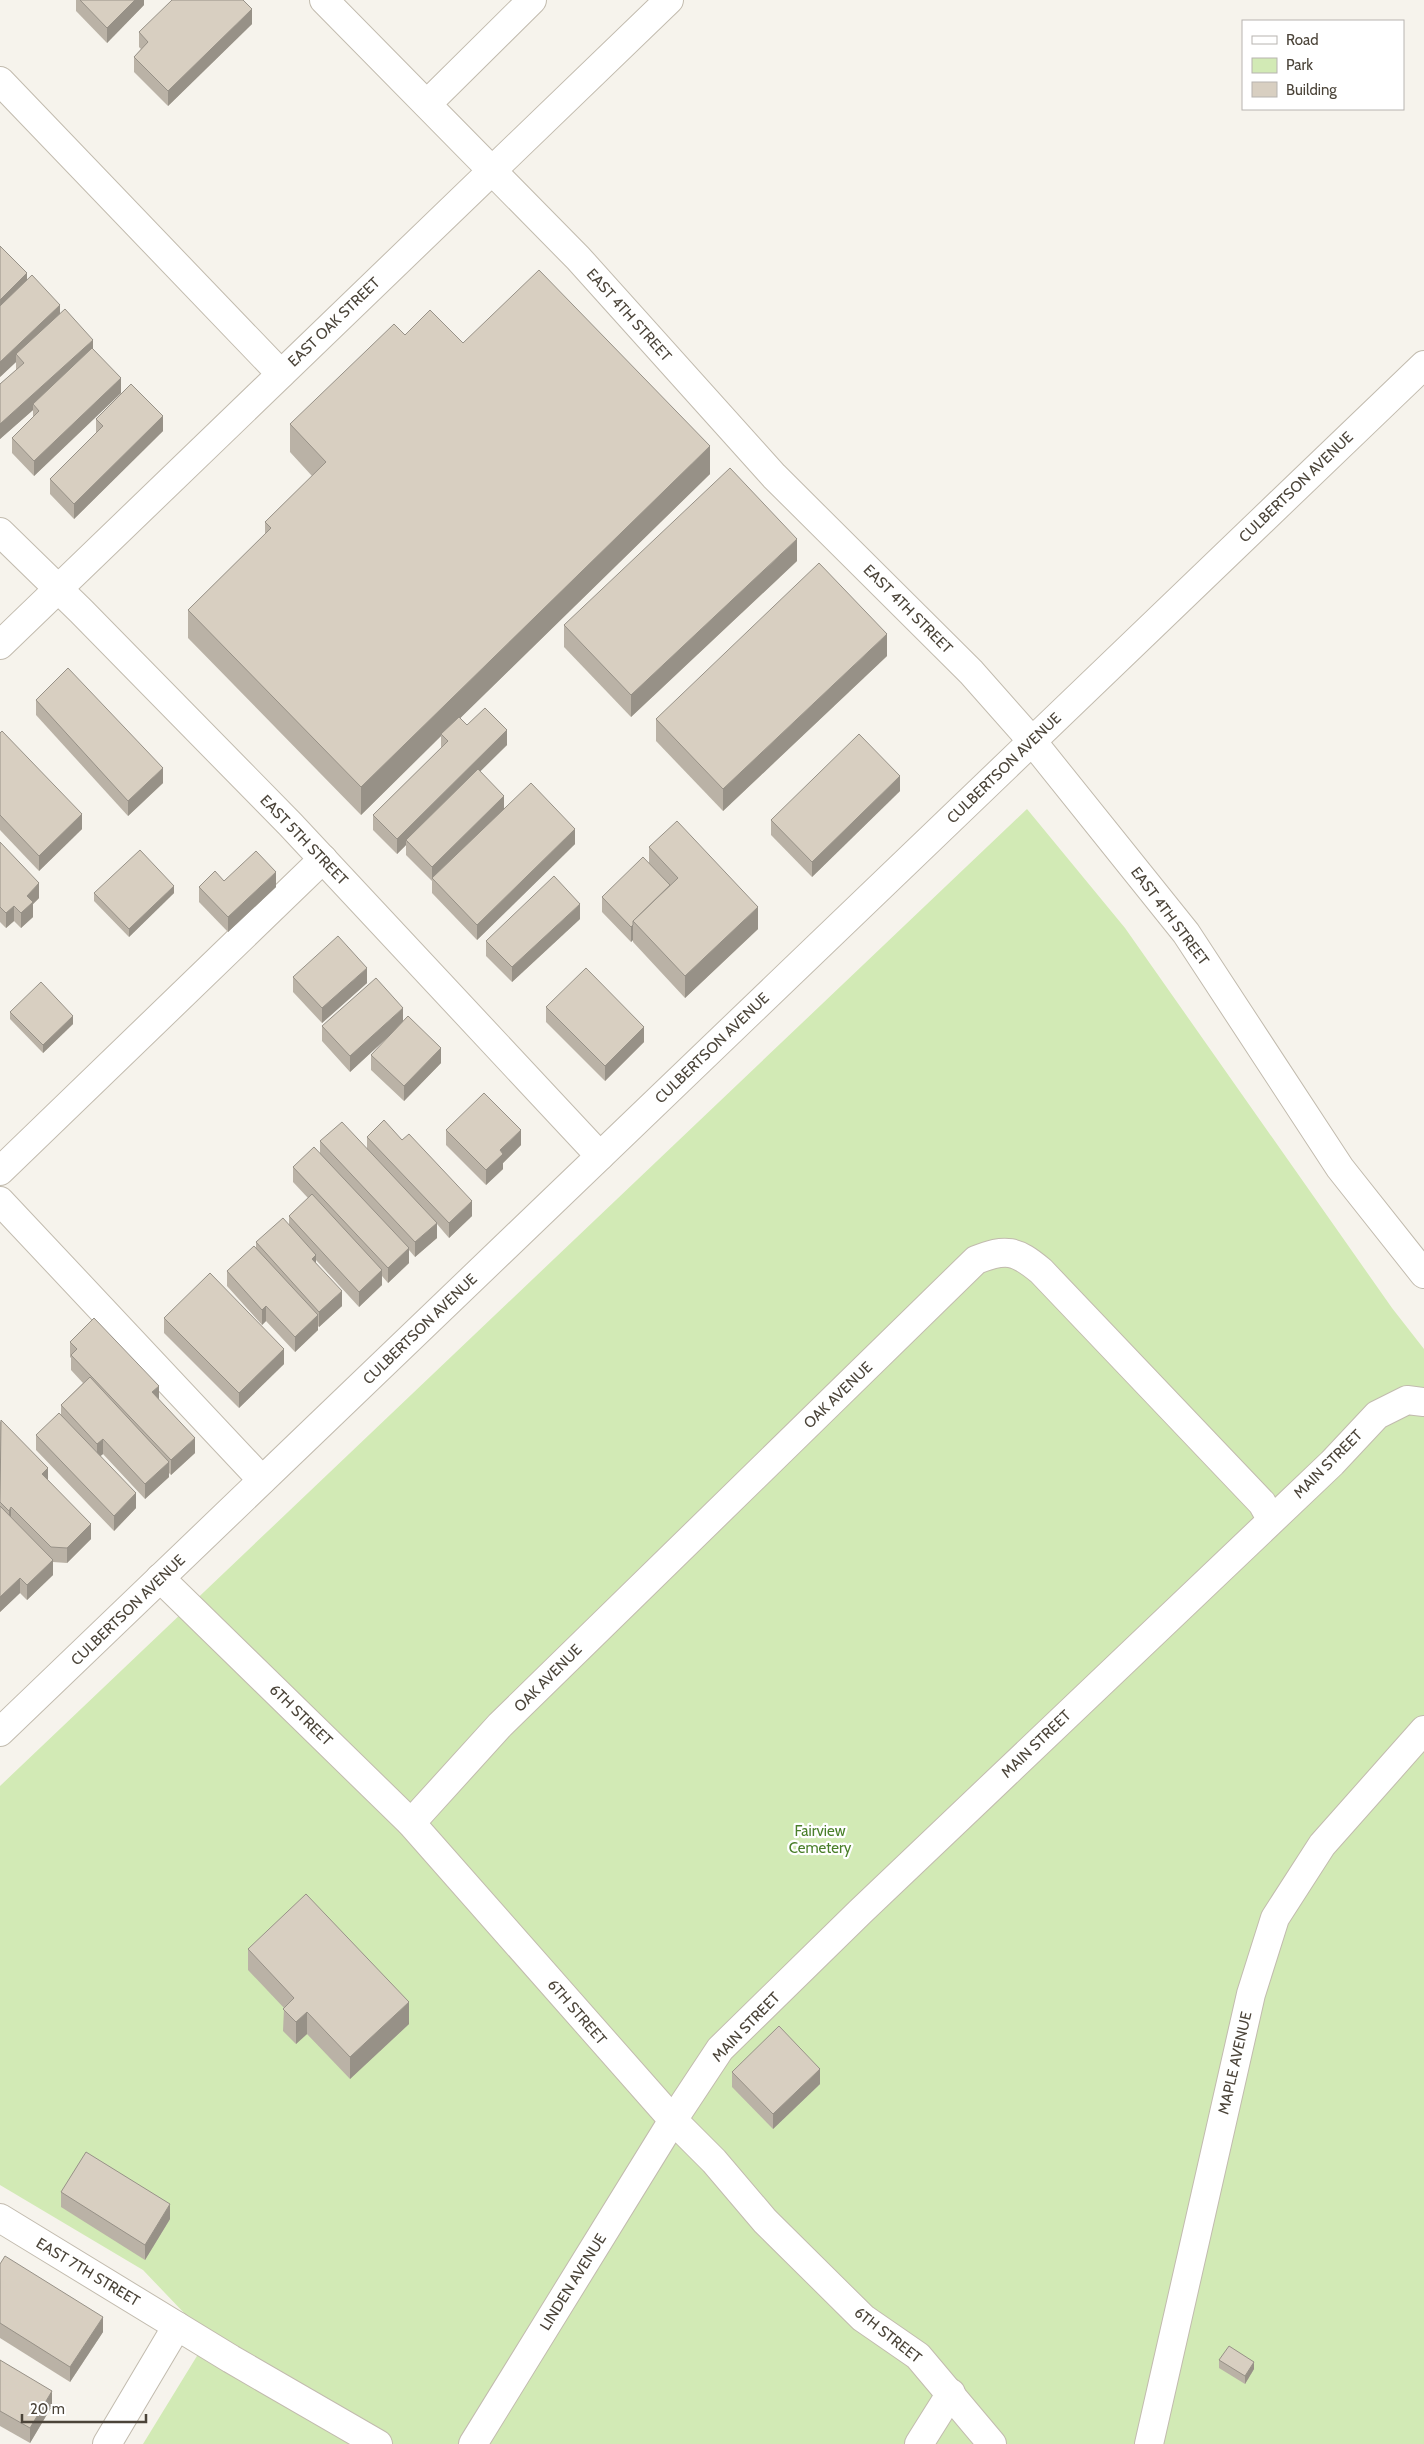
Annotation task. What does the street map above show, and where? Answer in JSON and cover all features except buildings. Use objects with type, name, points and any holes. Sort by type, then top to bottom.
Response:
[{"type":"street","name":"EAST 4TH STREET","points":[[324,0],[491,172],[578,258],[774,476],[971,672],[1032,741],[1186,933],[1340,1168],[1424,1274]]},
{"type":"street","points":[[427,104],[532,0]]},
{"type":"street","name":"EAST OAK STREET","points":[[0,645],[669,0]]},
{"type":"street","points":[[0,81],[281,374]]},
{"type":"street","name":"CULBERTSON AVENUE","points":[[0,1732],[1424,365]]},
{"type":"street","name":"EAST 5TH STREET","points":[[0,532],[34,567],[58,587],[323,859],[600,1156]]},
{"type":"street","points":[[0,1171],[323,859]]},
{"type":"street","points":[[0,1201],[262,1480]]},
{"type":"street","name":"OAK AVENUE","points":[[411,1823],[500,1725],[592,1634],[976,1260],[992,1254],[1007,1251],[1016,1254],[1024,1257],[1041,1272],[1262,1503],[1271,1519]]},
{"type":"street","name":"MAIN STREET","points":[[673,2120],[720,2049],[860,1912],[1332,1463],[1377,1415],[1407,1400],[1424,1402]]},
{"type":"street","name":"6TH STREET","points":[[160,1578],[411,1823],[673,2120],[714,2161],[765,2221],[863,2318],[918,2356],[992,2444]]},
{"type":"street","name":"MAPLE AVENUE","points":[[1149,2444],[1251,1994],[1275,1918],[1322,1845],[1424,1730]]},
{"type":"street","name":"LINDEN AVENUE","points":[[472,2444],[673,2120]]},
{"type":"street","name":"EAST 7TH STREET","points":[[0,2218],[177,2326],[378,2444]]},
{"type":"street","points":[[107,2444],[177,2326]]},
{"type":"street","points":[[919,2444],[951,2393]]},
{"type":"green space","name":"Fairview Cemetery","points":[[1027,809],[1125,928],[1392,1308],[1424,1349],[1424,2444],[143,2444],[208,2338],[143,2270],[0,2185],[0,1786]]}]
